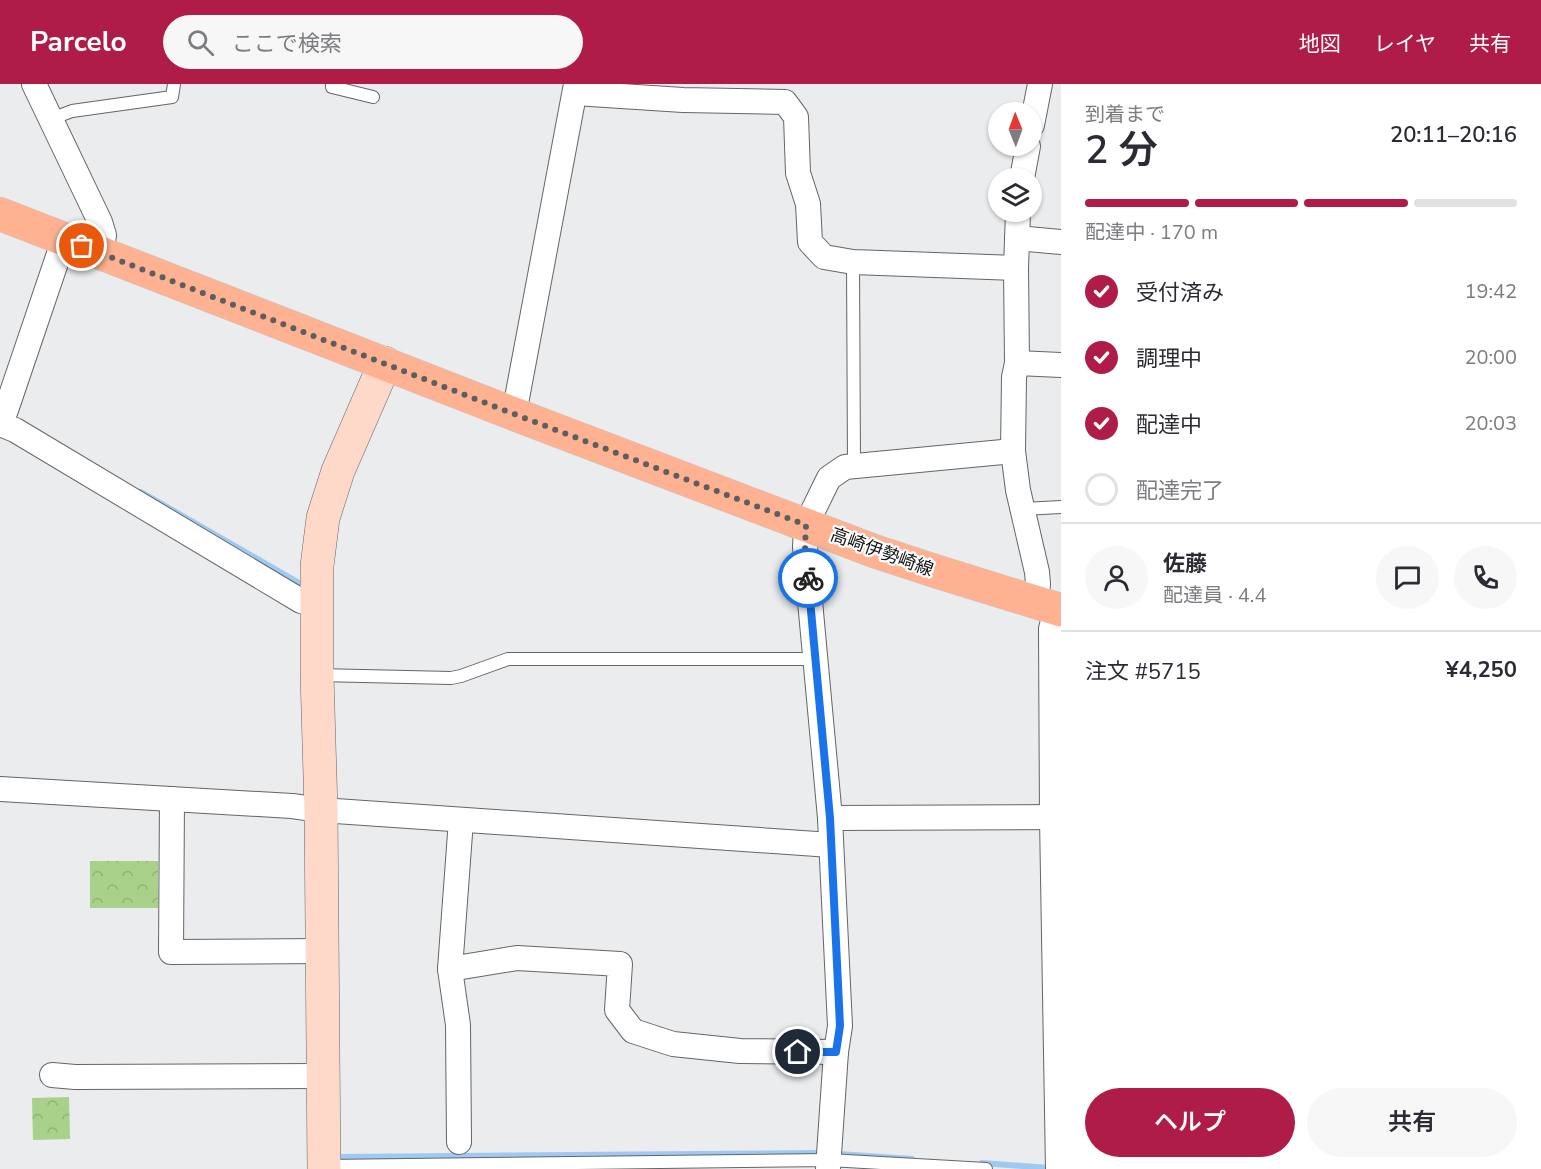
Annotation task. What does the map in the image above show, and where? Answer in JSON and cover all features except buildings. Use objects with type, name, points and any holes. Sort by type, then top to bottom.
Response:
[{"type":"main road","name":"高崎伊勢崎線","points":[[0,214],[806,525],[934,572],[1051,608]]},
{"type":"street","points":[[34,84],[100,222],[104,235],[101,253]]},
{"type":"street","points":[[1036,102],[1040,84]]},
{"type":"street","points":[[514,414],[576,89],[683,100],[785,102],[796,117],[798,173],[808,204],[810,242],[824,257],[853,262],[1016,268]]},
{"type":"street","points":[[1018,222],[1017,363],[1014,377],[1012,451],[1038,584],[1051,608],[1057,818],[1058,1169]]},
{"type":"street","points":[[64,238],[0,423],[301,601],[317,605]]},
{"type":"street","points":[[1017,238],[1061,242]]},
{"type":"street","points":[[324,1168],[321,810],[316,675],[317,566],[323,518],[338,471],[385,363]]},
{"type":"street","points":[[1017,363],[1061,365]]},
{"type":"street","points":[[828,1165],[840,1026],[830,818],[805,547],[806,525],[829,478],[845,467],[1012,451]]},
{"type":"street","points":[[0,789],[292,806],[321,810],[831,845]]},
{"type":"street","points":[[172,799],[171,952],[321,951]]},
{"type":"street","points":[[830,818],[1057,818]]},
{"type":"street","points":[[459,1142],[458,1025],[450,969],[461,820]]},
{"type":"street","points":[[450,969],[517,958],[620,964],[617,1010],[633,1031],[673,1044],[740,1051],[836,1052]]},
{"type":"street","points":[[52,1075],[75,1077],[322,1076]]},
{"type":"lane","points":[[51,119],[72,111],[171,97],[174,84]]},
{"type":"lane","points":[[332,84],[332,87],[373,97]]},
{"type":"lane","points":[[853,262],[854,465]]},
{"type":"lane","points":[[1023,509],[1061,507]]},
{"type":"lane","points":[[316,675],[451,678],[508,659],[815,660]]},
{"type":"lane","points":[[324,1168],[828,1165],[986,1169]]},
{"type":"green space","points":[[90,861],[158,861],[158,908],[90,908]]},
{"type":"green space","points":[[69,1097],[70,1139],[33,1140],[32,1098]]},
{"type":"waterway","points":[[141,492],[306,587]]},
{"type":"waterway","points":[[335,1152],[341,1157],[818,1153]]},
{"type":"waterway","points":[[838,1154],[912,1159]]},
{"type":"waterway","points":[[982,1163],[1049,1168]]},
{"type":"way so far","points":[[82,246],[806,525],[805,547],[808,578]]},
{"type":"route","points":[[798,1052],[836,1052],[840,1026],[830,818],[808,578]]}]
